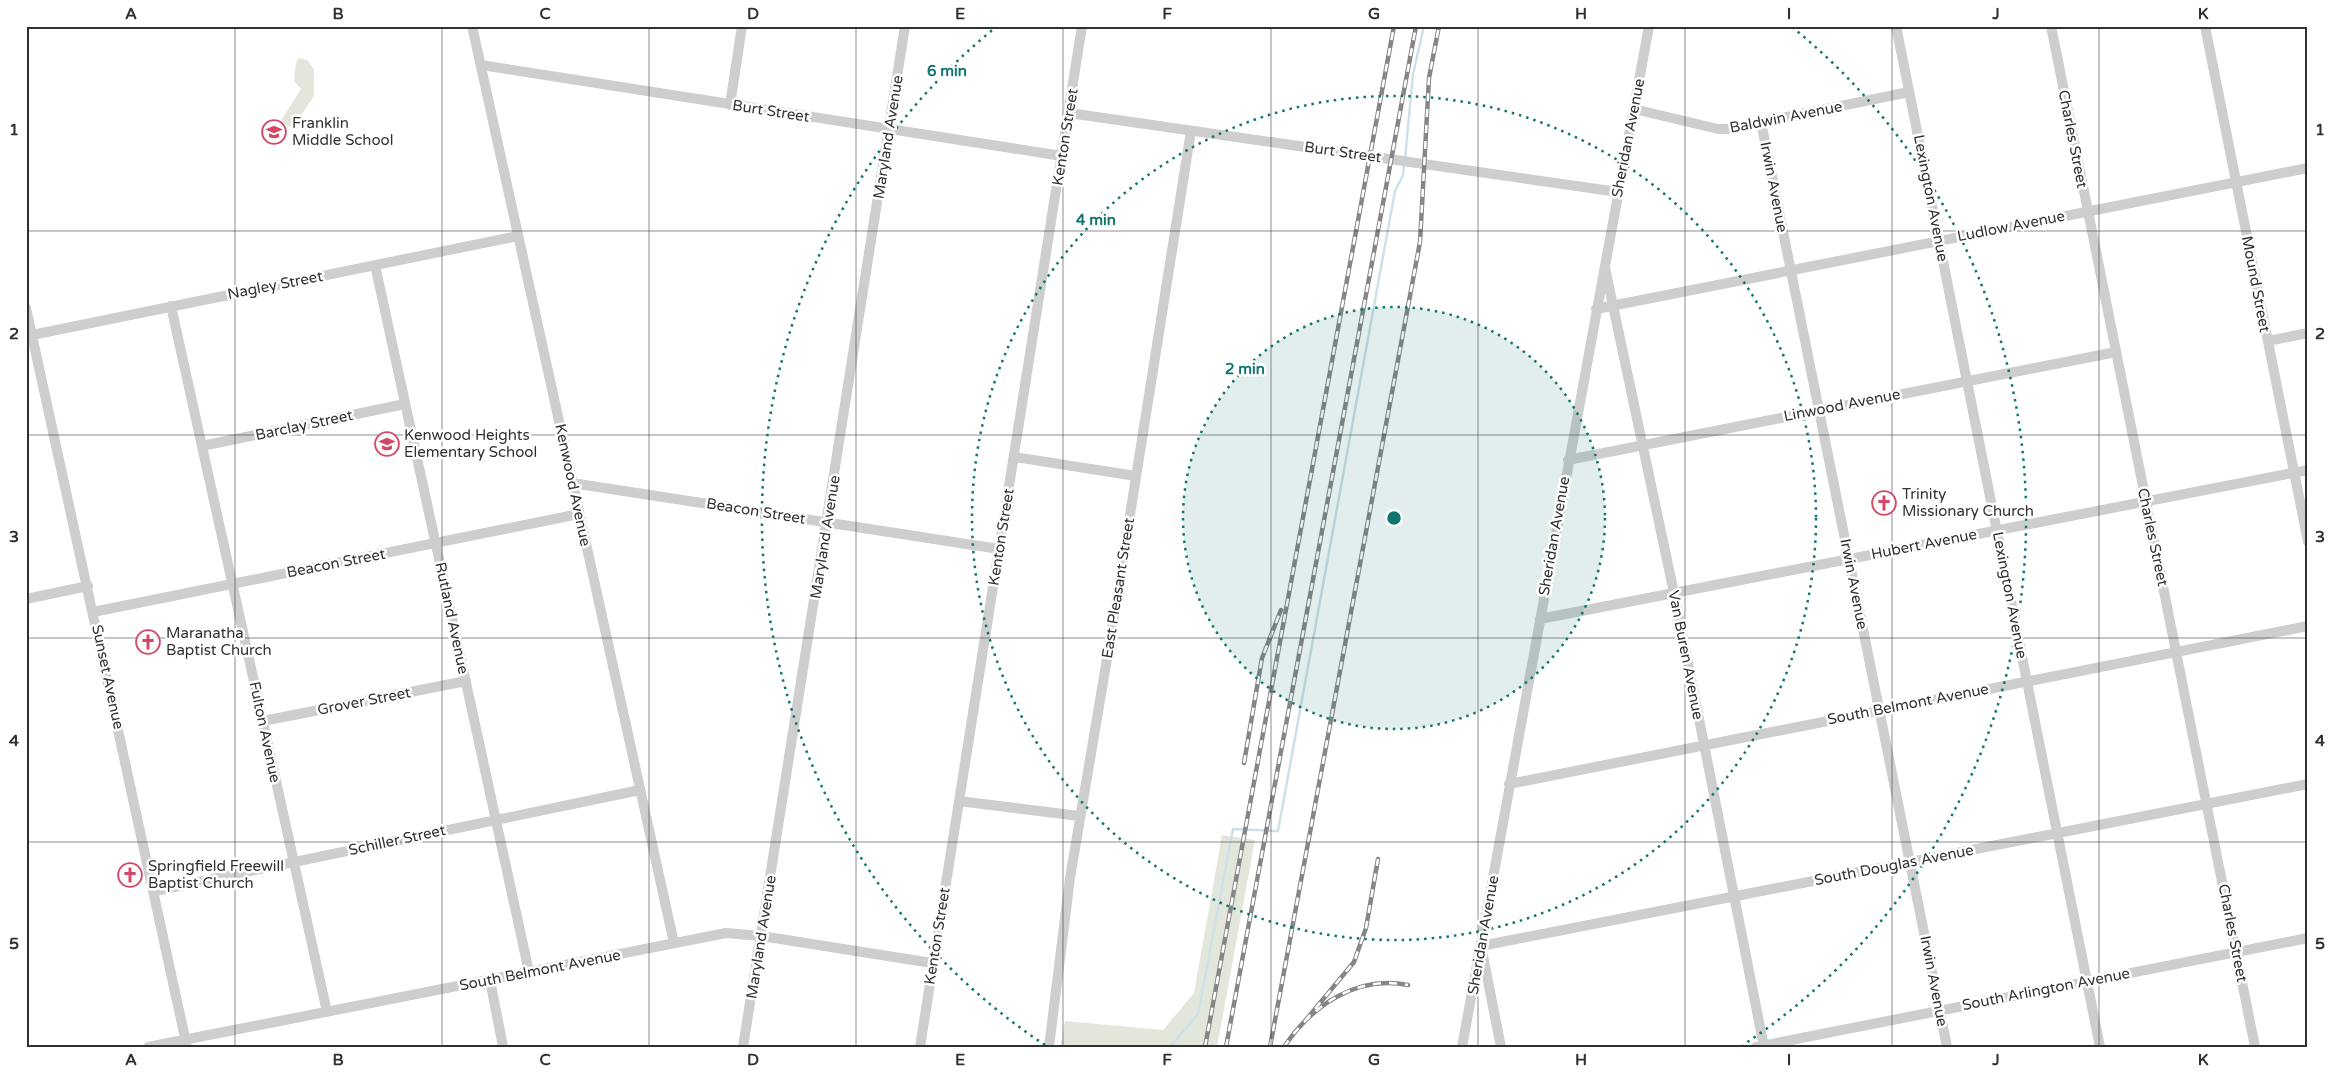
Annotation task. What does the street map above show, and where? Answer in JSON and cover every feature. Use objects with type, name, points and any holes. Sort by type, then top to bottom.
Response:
[{"type":"street","name":"Kenwood Avenue","points":[[472,26],[674,943]]},
{"type":"street","points":[[730,105],[742,26]]},
{"type":"street","name":"Maryland Avenue","points":[[743,1047],[905,26]]},
{"type":"street","name":"Kenton Street","points":[[920,1047],[1082,26]]},
{"type":"street","name":"Sheridan Avenue","points":[[1462,1047],[1649,26]]},
{"type":"street","name":"Lexington Avenue","points":[[1896,26],[2100,1047]]},
{"type":"street","name":"Charles Street","points":[[2051,26],[2255,1047]]},
{"type":"street","name":"Mound Street","points":[[2204,26],[2308,542]]},
{"type":"street","name":"Burt Street","points":[[481,65],[1062,156]]},
{"type":"street","name":"Baldwin Avenue","points":[[1634,109],[1718,129],[1729,129],[1909,92]]},
{"type":"street","name":"Burt Street","points":[[1069,113],[1618,192]]},
{"type":"street","name":"Irwin Avenue","points":[[1761,122],[1947,1047]]},
{"type":"street","name":"East Pleasant Street","points":[[1049,1047],[1080,816],[1103,684],[1190,130]]},
{"type":"street","name":"Ludlow Avenue","points":[[1596,309],[2308,168]]},
{"type":"street","name":"Nagley Street","points":[[32,335],[518,236]]},
{"type":"street","name":"Van Buren Avenue","points":[[1604,264],[1674,593],[1735,896],[1761,1046]]},
{"type":"street","name":"Rutland Avenue","points":[[375,265],[529,972]]},
{"type":"street","name":"Fulton Avenue","points":[[171,306],[327,1012]]},
{"type":"street","name":"Sunset Avenue","points":[[26,308],[155,891],[186,1043]]},
{"type":"street","points":[[2268,341],[2308,334]]},
{"type":"street","name":"Linwood Avenue","points":[[1568,460],[2116,352]]},
{"type":"street","name":"Barclay Street","points":[[202,446],[405,404]]},
{"type":"street","points":[[1014,457],[1136,476]]},
{"type":"street","name":"Hubert Avenue","points":[[1540,620],[1849,558],[2308,470]]},
{"type":"street","name":"Beacon Street","points":[[572,483],[1000,549]]},
{"type":"street","name":"Beacon Street","points":[[93,612],[579,514]]},
{"type":"street","points":[[26,599],[88,586]]},
{"type":"street","name":"South Belmont Avenue","points":[[1509,784],[2308,626]]},
{"type":"street","name":"Grover Street","points":[[263,721],[466,681]]},
{"type":"street","name":"South Douglas Avenue","points":[[1481,946],[2308,784]]},
{"type":"street","name":"Schiller Street","points":[[155,891],[640,790]]},
{"type":"street","points":[[959,801],[1080,816]]},
{"type":"street","name":"South Belmont Avenue","points":[[148,1047],[186,1043],[327,1012],[726,933],[761,936],[932,963]]},
{"type":"street","name":"South Arlington Avenue","points":[[1761,1046],[2308,938]]},
{"type":"street","points":[[1481,946],[1501,1047]]},
{"type":"street","points":[[490,980],[503,1047]]},
{"type":"shaded area","points":[[299,58],[307,60],[314,69],[314,96],[294,126],[290,127],[286,126],[282,119],[301,89],[294,81],[296,63]]},
{"type":"shaded area","points":[[1222,835],[1255,840],[1217,1047],[1060,1047],[1065,1021],[1163,1030],[1194,993]]},
{"type":"waterway","points":[[1405,159],[1413,74],[1424,26]]},
{"type":"waterway","points":[[1170,1047],[1198,1014],[1233,829],[1278,831],[1395,191],[1403,175],[1404,165]]},
{"type":"railway","points":[[1205,1047],[1394,26]]},
{"type":"railway","points":[[1226,1047],[1416,26]]},
{"type":"railway","points":[[1270,1047],[1420,242],[1429,78],[1439,26]]},
{"type":"railway","points":[[1244,763],[1262,658],[1281,610]]},
{"type":"railway","points":[[1305,1021],[1354,962],[1366,928],[1378,859]]},
{"type":"railway","points":[[1284,1047],[1308,1018],[1337,996],[1371,985],[1389,983],[1408,985]]},
{"type":"place","name":"Franklin Middle School","points":[[274,132]]},
{"type":"place","name":"Kenwood Heights Elementary School","points":[[387,444]]},
{"type":"place","name":"Trinity Missionary Church","points":[[1884,503]]},
{"type":"place","name":"Maranatha Baptist Church","points":[[148,642]]},
{"type":"place","name":"Springfield Freewill Baptist Church","points":[[130,875]]}]
